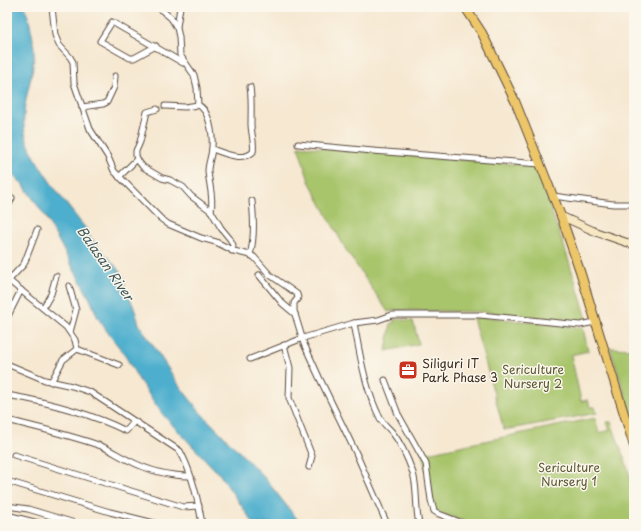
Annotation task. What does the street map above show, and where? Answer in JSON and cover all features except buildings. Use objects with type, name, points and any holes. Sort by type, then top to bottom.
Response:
[{"type":"main road","points":[[466,7],[482,32],[495,58],[515,102],[561,216],[580,271],[634,446]]},
{"type":"street","points":[[52,7],[55,35],[59,45],[73,62],[74,80],[82,107],[92,132],[119,177],[160,218],[168,224],[201,238],[216,242],[232,250],[254,257],[270,275],[297,294],[298,298],[294,303],[294,307],[303,338],[319,377],[356,453],[387,524]]},
{"type":"street","points":[[158,7],[171,18],[177,28],[179,37],[179,53],[185,64]]},
{"type":"street","points":[[177,28],[180,7]]},
{"type":"street","points":[[156,46],[134,58],[130,58],[100,41],[112,22],[156,46],[185,64],[192,71],[195,79],[198,92],[198,105]]},
{"type":"street","points":[[82,107],[107,102],[114,87],[115,76]]},
{"type":"street","points":[[212,149],[237,156],[251,154],[253,152],[252,102],[250,87]]},
{"type":"street","points":[[165,106],[185,107],[198,105],[204,110],[211,128],[212,149],[208,171],[213,204],[211,211]]},
{"type":"street","points":[[157,109],[146,112],[140,142],[136,151],[137,159],[143,167],[162,178],[170,180],[183,187],[191,196],[211,211],[218,224],[230,239],[233,245],[232,250]]},
{"type":"street","points":[[298,144],[372,152],[540,164]]},
{"type":"street","points":[[119,177],[137,159]]},
{"type":"street","points":[[553,196],[613,204],[634,204]]},
{"type":"street","points":[[7,209],[12,198]]},
{"type":"street","points":[[250,255],[254,221],[252,201]]},
{"type":"street","points":[[561,216],[596,232],[634,245]]},
{"type":"street","points":[[37,230],[24,264],[8,279],[66,327],[75,340],[77,349]]},
{"type":"street","points":[[259,275],[282,303],[296,314]]},
{"type":"street","points":[[43,308],[51,294],[56,276]]},
{"type":"street","points":[[69,286],[76,310],[70,332]]},
{"type":"street","points":[[7,318],[21,290]]},
{"type":"street","points":[[250,359],[303,338],[354,324],[378,320],[389,315],[480,315],[580,325],[595,322]]},
{"type":"street","points":[[354,324],[373,402],[381,420],[394,434],[406,456],[413,474],[420,524]]},
{"type":"street","points":[[284,346],[290,368],[289,398],[311,452],[312,459],[309,467]]},
{"type":"street","points":[[77,349],[119,365]]},
{"type":"street","points":[[51,382],[63,360],[77,349]]},
{"type":"street","points":[[7,364],[45,380],[90,392],[180,451],[187,464],[199,506],[202,524]]},
{"type":"street","points":[[385,380],[398,414],[427,466],[431,500],[434,511],[465,524]]},
{"type":"street","points":[[7,395],[62,408],[108,422],[126,431],[134,422]]},
{"type":"street","points":[[7,420],[76,437],[107,448],[129,461],[154,470],[179,476],[190,476]]},
{"type":"street","points":[[14,455],[183,507],[199,506]]},
{"type":"street","points":[[7,481],[110,512],[158,524]]},
{"type":"street","points":[[7,506],[28,509],[78,524]]},
{"type":"street","points":[[7,515],[42,524]]},
{"type":"green space","points":[[298,146],[535,166],[565,249],[588,322],[488,312],[395,310],[388,312],[346,250],[309,181]]},
{"type":"green space","name":"Sericulture Nursery 2","points":[[485,317],[583,328],[588,351],[571,355],[581,401],[588,400],[590,407],[595,407],[597,413],[504,430],[473,318]]},
{"type":"green space","points":[[394,319],[413,321],[419,344],[386,351],[391,323],[394,323]]},
{"type":"green space","points":[[610,348],[634,349],[634,423]]},
{"type":"green space","name":"Sericulture Nursery 1","points":[[595,418],[599,433],[610,430],[607,422],[611,422],[628,469],[634,492],[634,524],[470,524],[436,511],[422,454]]},
{"type":"water","name":"Balasan River","points":[[7,7],[25,7],[32,32],[34,58],[25,105],[24,124],[28,144],[34,156],[51,183],[87,230],[90,237],[123,276],[126,291],[134,307],[139,324],[179,385],[200,412],[264,477],[301,524],[254,524],[220,475],[163,415],[139,380],[123,352],[98,318],[91,301],[45,216],[24,186],[7,168]]},
{"type":"place","name":"Siliguri IT Park Phase 3","points":[[408,370]]}]
